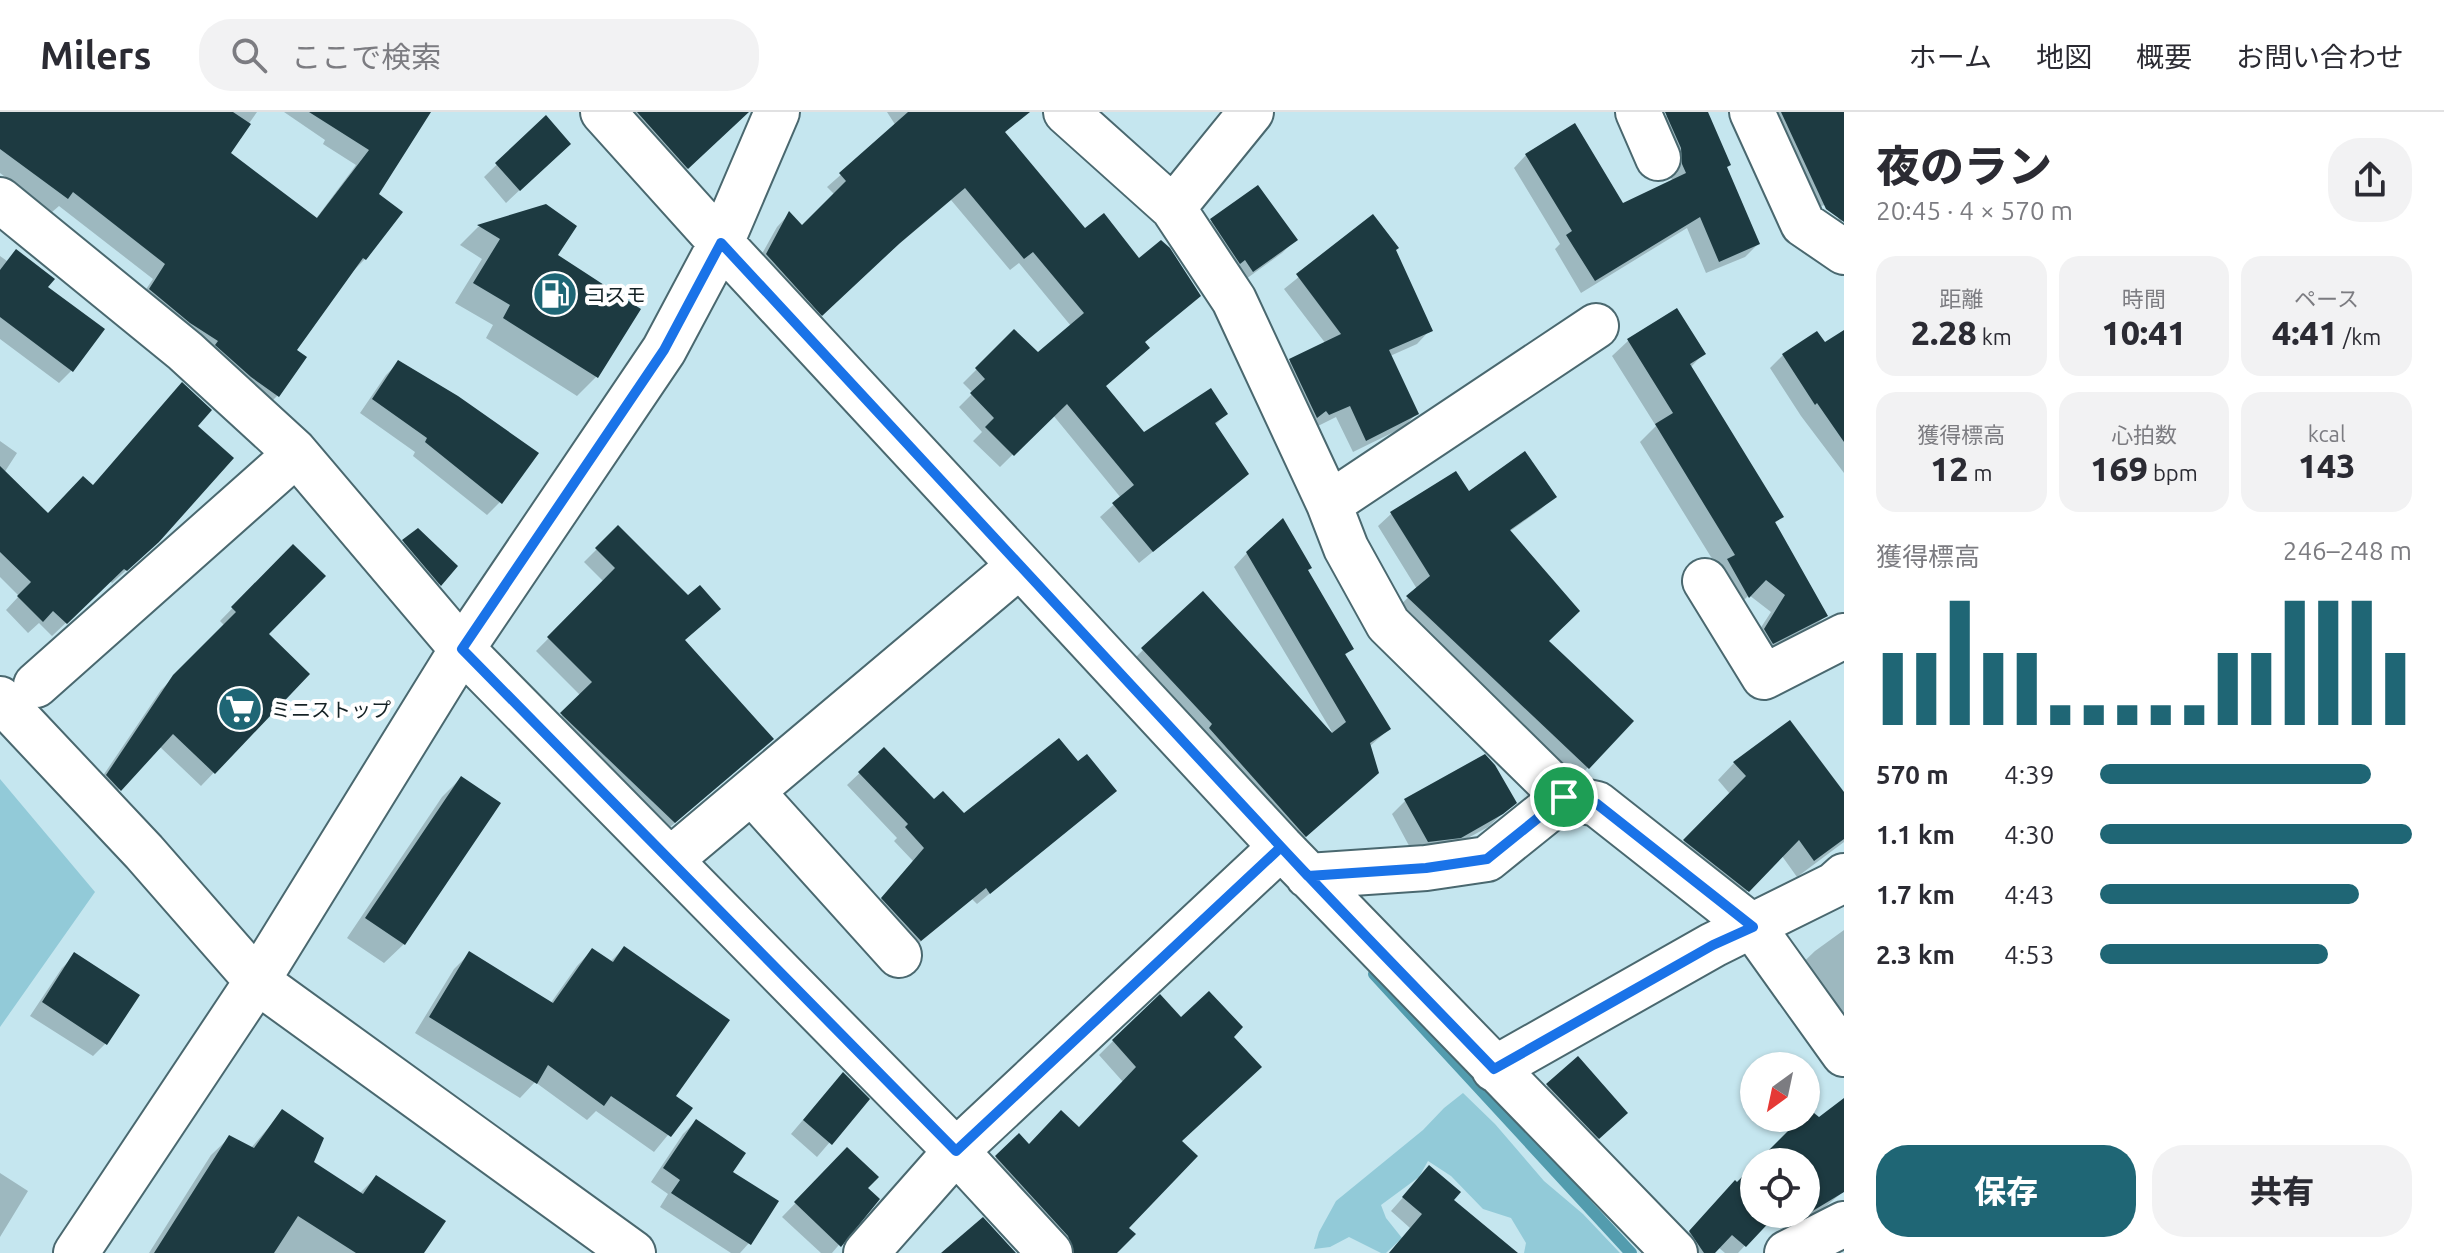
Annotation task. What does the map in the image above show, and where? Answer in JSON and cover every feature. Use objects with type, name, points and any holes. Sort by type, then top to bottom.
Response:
[{"type":"street","points":[[603,112],[721,243],[1007,576],[1294,861],[1665,1248]]},
{"type":"street","points":[[76,1253],[257,981],[462,649],[664,350],[721,243],[777,112]]},
{"type":"street","points":[[1066,112],[1173,208],[1234,300],[1329,504],[1346,548],[1388,624],[1564,797],[1597,804],[1753,927],[1844,1054]]},
{"type":"street","points":[[1173,208],[1251,112]]},
{"type":"street","points":[[1638,112],[1658,158]]},
{"type":"street","points":[[1752,112],[1803,224],[1844,252]]},
{"type":"street","points":[[0,200],[185,351],[294,451],[462,649],[956,1151],[1050,1253]]},
{"type":"street","points":[[1329,504],[1596,326]]},
{"type":"street","points":[[286,463],[11,705],[257,981],[633,1253]]},
{"type":"street","points":[[670,860],[1007,576]]},
{"type":"street","points":[[1705,581],[1764,677],[1844,636]]},
{"type":"street","points":[[752,792],[899,955]]},
{"type":"street","points":[[866,1253],[956,1151],[1294,861],[1426,868],[1487,859],[1564,797]]},
{"type":"street","points":[[1494,1069],[1713,945],[1834,885],[1844,876]]},
{"type":"street","points":[[1787,1253],[1844,1224]]},
{"type":"shaded area","points":[[0,779],[95,892],[0,1027]]},
{"type":"shaded area","points":[[1463,1093],[1495,1124],[1544,1181],[1583,1214],[1620,1253],[1524,1253],[1526,1243],[1511,1218],[1483,1209],[1451,1176],[1428,1161],[1419,1177],[1381,1205],[1386,1218],[1402,1238],[1386,1253],[1349,1237],[1330,1247],[1314,1249],[1319,1232],[1336,1201]]},
{"type":"building","points":[[0,112],[233,112],[251,124],[231,153],[317,218],[369,150],[309,112],[431,112],[379,194],[403,212],[366,260],[363,258],[297,350],[307,357],[279,397],[215,345],[218,341],[190,323],[149,289],[165,264],[73,192],[68,199],[0,149]]},
{"type":"building","points":[[637,112],[749,112],[688,169]]},
{"type":"building","points":[[908,112],[1030,112],[1005,132],[1085,228],[1104,213],[1139,258],[1161,240],[1170,248],[1201,296],[1145,342],[1150,348],[1106,386],[1144,432],[1211,388],[1228,414],[1215,423],[1249,474],[1153,552],[1112,503],[1134,485],[1067,404],[1014,456],[985,427],[994,418],[970,393],[985,379],[975,368],[1014,329],[1038,352],[1084,313],[1033,252],[1024,259],[965,188],[822,316],[766,254],[789,211],[802,225],[846,181],[839,173]]},
{"type":"building","points":[[1665,112],[1708,112],[1731,165],[1727,167],[1760,244],[1719,262],[1700,217],[1595,281],[1566,235],[1572,231],[1525,154],[1575,123],[1623,203],[1686,173],[1681,148]]},
{"type":"building","points":[[1781,112],[1844,112],[1844,222],[1826,209]]},
{"type":"building","points":[[546,115],[571,144],[520,191],[495,163]]},
{"type":"building","points":[[1258,185],[1298,240],[1253,272],[1245,260],[1240,264],[1210,219]]},
{"type":"building","name":"コスモ","points":[[546,204],[577,226],[558,255],[641,309],[598,378],[503,318],[510,305],[473,283],[500,239],[477,225]]},
{"type":"building","points":[[1373,214],[1399,248],[1396,250],[1433,331],[1389,350],[1419,414],[1366,441],[1350,406],[1329,415],[1326,411],[1317,418],[1289,359],[1341,334],[1296,274]]},
{"type":"building","points":[[16,249],[55,279],[48,287],[105,329],[73,372],[0,317],[0,270]]},
{"type":"building","points":[[1677,308],[1706,354],[1690,364],[1784,517],[1775,522],[1828,616],[1773,644],[1764,629],[1785,595],[1766,580],[1749,598],[1727,559],[1735,555],[1655,424],[1673,413],[1627,339]]},
{"type":"building","points":[[1844,330],[1844,442],[1782,354],[1817,331],[1825,342]]},
{"type":"building","points":[[398,360],[458,396],[539,453],[502,504],[425,442],[427,438],[372,399]]},
{"type":"building","points":[[182,382],[212,410],[198,426],[234,458],[159,542],[127,571],[124,569],[67,624],[53,611],[43,622],[17,596],[31,582],[0,552],[0,466],[48,513],[83,476],[93,485]]},
{"type":"building","points":[[1525,451],[1557,497],[1510,530],[1580,611],[1549,641],[1634,721],[1589,769],[1406,596],[1430,576],[1390,512],[1456,471],[1469,491]]},
{"type":"building","points":[[1283,518],[1312,568],[1308,570],[1354,649],[1345,654],[1391,729],[1370,743],[1379,773],[1306,837],[1209,728],[1212,724],[1141,648],[1203,591],[1332,733],[1346,722],[1246,552]]},
{"type":"building","points":[[618,525],[688,595],[700,585],[721,609],[685,640],[774,739],[675,823],[560,713],[592,682],[547,637],[615,568],[595,548]]},
{"type":"building","points":[[418,528],[458,566],[441,586],[402,540]]},
{"type":"building","points":[[293,544],[326,576],[269,634],[310,674],[215,774],[173,734],[121,791],[106,775],[173,675],[236,612],[231,607]]},
{"type":"building","points":[[1790,720],[1844,792],[1844,839],[1814,861],[1799,840],[1749,892],[1683,840],[1746,776],[1733,762]]},
{"type":"building","points":[[1059,738],[1078,761],[1087,754],[1117,791],[990,894],[986,888],[921,941],[881,898],[924,848],[905,827],[908,824],[858,772],[884,747],[934,799],[943,791],[964,813]]},
{"type":"building","points":[[1485,754],[1517,803],[1461,838],[1428,842],[1404,799]]},
{"type":"building","points":[[461,776],[501,803],[405,945],[365,918]]},
{"type":"building","points":[[624,946],[730,1020],[676,1096],[693,1108],[671,1137],[611,1096],[604,1106],[548,1065],[537,1084],[429,1017],[469,951],[553,1003],[592,948],[613,962]]},
{"type":"building","points":[[74,952],[140,995],[107,1045],[42,1002]]},
{"type":"building","points":[[1209,991],[1243,1027],[1234,1037],[1262,1067],[1182,1141],[1198,1156],[1129,1228],[1136,1234],[1117,1253],[1074,1253],[1068,1236],[995,1156],[1019,1133],[1029,1144],[1061,1110],[1079,1127],[1136,1067],[1112,1040],[1160,994],[1181,1017]]},
{"type":"building","points":[[1578,1056],[1628,1113],[1599,1139],[1546,1084]]},
{"type":"building","points":[[843,1072],[870,1099],[832,1145],[803,1120]]},
{"type":"building","points":[[1844,1098],[1844,1192],[1820,1207],[1820,1148],[1771,1148],[1787,1132],[1820,1132],[1820,1116]]},
{"type":"building","points":[[282,1109],[324,1138],[314,1162],[363,1194],[376,1175],[446,1221],[424,1253],[356,1253],[298,1216],[274,1253],[154,1253],[229,1135],[254,1148]]},
{"type":"building","points":[[696,1119],[746,1153],[733,1172],[779,1201],[751,1245],[671,1193],[680,1180],[663,1168]]},
{"type":"building","points":[[847,1147],[879,1177],[868,1188],[880,1199],[841,1247],[794,1202]]},
{"type":"building","points":[[1429,1165],[1461,1192],[1454,1200],[1518,1253],[1389,1253],[1422,1214],[1402,1197]]},
{"type":"building","points":[[1740,1179],[1740,1228],[1764,1228],[1746,1247],[1732,1235],[1715,1253],[1704,1253],[1689,1231],[1735,1180]]},
{"type":"building","points":[[983,1217],[1016,1253],[941,1253]]},
{"type":"waterway","points":[[1374,974],[1631,1253]]},
{"type":"place","name":"コスモ","points":[[555,294]]},
{"type":"place","name":"ミニストップ","points":[[240,709]]},
{"type":"route","points":[[1564,797],[1487,859],[1426,868],[1308,876],[721,243],[664,350],[462,649],[956,1151],[1281,847],[1308,876],[1494,1069],[1713,945],[1753,927],[1597,804],[1564,797]]}]
